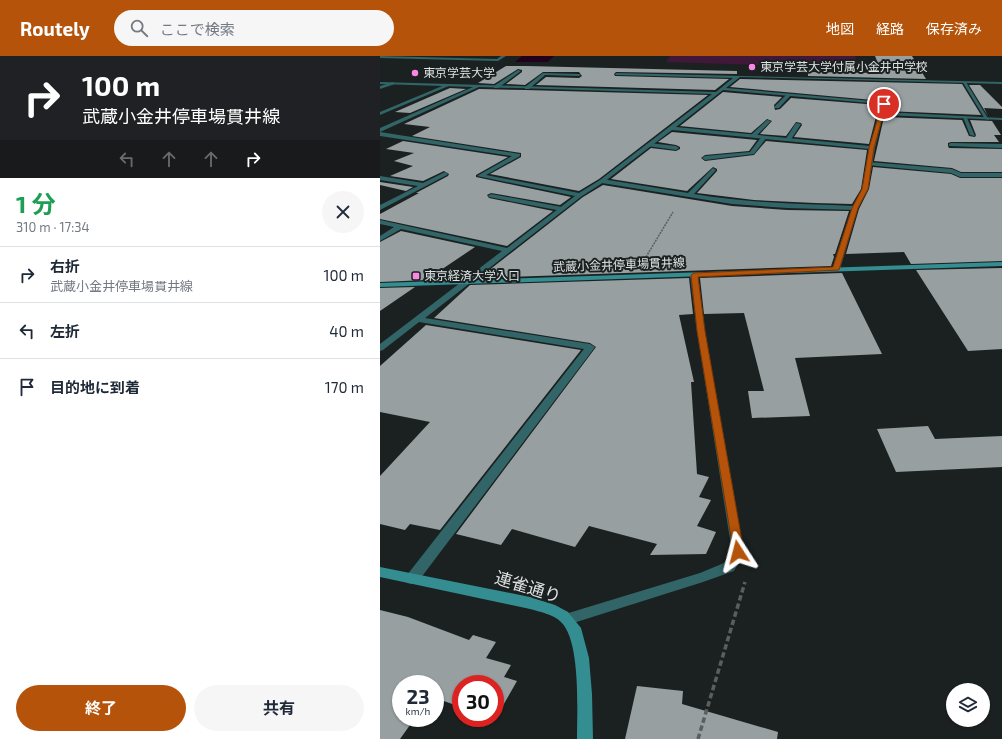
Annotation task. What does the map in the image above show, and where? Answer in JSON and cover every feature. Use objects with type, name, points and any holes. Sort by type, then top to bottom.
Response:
[{"type":"main road","name":"武蔵小金井停車場貫井線","points":[[380,285],[1002,264]]},
{"type":"main road","name":"連雀通り","points":[[380,572],[471,589],[530,603],[552,610],[567,619],[574,629],[581,653],[585,739]]},
{"type":"street","points":[[380,57],[455,57],[498,60],[504,56]]},
{"type":"street","points":[[496,87],[518,72]]},
{"type":"street","points":[[527,88],[544,74],[578,74]]},
{"type":"street","points":[[616,74],[1002,83]]},
{"type":"street","points":[[380,348],[580,195],[602,181],[672,128],[735,77]]},
{"type":"street","points":[[964,82],[987,119]]},
{"type":"street","points":[[380,83],[527,88],[719,91],[789,95],[884,104],[872,148],[865,189],[855,208],[836,269]]},
{"type":"street","points":[[380,88],[393,84]]},
{"type":"street","points":[[380,114],[449,85]]},
{"type":"street","points":[[380,130],[480,86]]},
{"type":"street","points":[[777,107],[789,95]]},
{"type":"street","points":[[882,113],[1002,119]]},
{"type":"street","points":[[965,118],[973,135]]},
{"type":"street","points":[[753,136],[769,121]]},
{"type":"street","points":[[788,140],[798,124]]},
{"type":"street","points":[[672,128],[872,148]]},
{"type":"street","points":[[380,134],[518,155],[480,176],[580,195]]},
{"type":"street","points":[[705,158],[752,153],[764,137]]},
{"type":"street","points":[[649,145],[676,148]]},
{"type":"street","points":[[951,145],[1002,146]]},
{"type":"street","points":[[869,164],[952,171],[960,175],[1002,175]]},
{"type":"street","points":[[686,194],[713,170]]},
{"type":"street","points":[[380,208],[445,174]]},
{"type":"street","points":[[380,178],[424,185]]},
{"type":"street","points":[[602,181],[732,202],[787,206],[855,208]]},
{"type":"street","points":[[491,196],[562,209]]},
{"type":"street","points":[[380,222],[508,250]]},
{"type":"street","points":[[380,239],[401,226]]},
{"type":"street","points":[[567,619],[703,577],[729,567],[738,552],[701,331],[694,275]]},
{"type":"street","points":[[412,579],[590,347],[417,319]]},
{"type":"path","points":[[645,260],[686,194]]},
{"type":"path","points":[[698,739],[746,578],[729,567]]},
{"type":"shaded area","points":[[522,56],[554,56],[548,62],[515,62]]},
{"type":"shaded area","points":[[670,56],[855,56],[859,68],[666,62]]},
{"type":"building","points":[[875,56],[912,56],[926,79],[808,76],[808,72],[882,73]]},
{"type":"building","points":[[506,66],[737,71],[737,74],[616,72],[614,74],[615,76],[729,79],[715,90],[536,85],[546,77],[579,78],[582,76],[579,72],[543,72],[525,85],[506,84],[522,72],[522,70],[518,69],[494,84],[478,83]]},
{"type":"building","points":[[740,79],[962,84],[981,115],[886,111],[887,102],[884,101],[730,87]]},
{"type":"building","points":[[969,85],[980,85],[1002,107],[1002,109],[984,108],[988,116]]},
{"type":"building","points":[[450,88],[466,89],[410,113],[395,112]]},
{"type":"building","points":[[479,89],[708,95],[599,179],[579,191],[490,174],[521,157],[521,153],[412,136],[430,127],[404,124]]},
{"type":"building","points":[[723,92],[782,97],[774,105],[775,110],[780,109],[791,98],[879,105],[869,144],[794,137],[802,125],[801,123],[796,122],[786,136],[760,134],[772,121],[767,119],[751,133],[680,126]]},
{"type":"building","points":[[884,117],[962,120],[969,136],[975,137],[976,135],[970,120],[992,121],[1001,135],[994,135],[999,142],[951,142],[948,143],[948,146],[949,148],[1002,149],[1002,172],[961,172],[952,168],[874,161]]},
{"type":"building","points":[[672,132],[757,140],[749,151],[705,155],[701,158],[705,161],[754,155],[766,141],[867,150],[861,189],[852,204],[754,200],[697,193],[717,171],[717,169],[713,167],[687,191],[611,179],[651,148],[676,151],[680,149],[680,147],[676,145],[658,142]]},
{"type":"building","points":[[403,141],[508,157],[476,175],[476,177],[571,197],[560,205],[491,193],[487,195],[489,198],[553,211],[507,246],[380,219],[380,214],[419,193],[416,193],[448,176],[449,174],[444,171],[423,181],[390,176],[413,166],[394,161],[414,153],[386,149]]},
{"type":"building","points":[[873,167],[951,174],[960,178],[1002,178],[1002,261],[911,264],[904,252],[846,254],[859,209],[869,189]]},
{"type":"building","points":[[380,182],[413,187],[406,191],[380,185]]},
{"type":"building","points":[[603,185],[732,206],[787,210],[849,211],[835,254],[833,254],[834,257],[831,266],[479,278],[583,197]]},
{"type":"building","points":[[401,231],[475,247],[426,280],[380,282],[380,242]]},
{"type":"building","points":[[1002,268],[1002,349],[968,351],[916,270]]},
{"type":"building","points":[[842,273],[882,354],[795,358],[810,416],[752,418],[748,391],[764,391],[744,313],[704,314],[700,278]]},
{"type":"building","points":[[689,278],[693,314],[679,315],[694,382],[691,382],[697,474],[709,477],[699,497],[711,500],[697,526],[716,532],[706,554],[650,555],[657,544],[589,526],[575,547],[512,529],[501,545],[456,534],[596,347],[590,343],[434,318],[470,285]]},
{"type":"building","points":[[415,287],[380,311],[380,288]]},
{"type":"building","points":[[426,325],[581,350],[440,530],[410,524],[405,530],[380,524],[380,476],[430,422],[380,412],[380,366]]},
{"type":"building","points":[[928,426],[935,439],[1002,436],[1002,467],[896,472],[877,429]]},
{"type":"building","points":[[380,610],[408,617],[469,640],[473,635],[496,642],[486,658],[511,665],[504,677],[504,675],[452,675],[452,704],[444,701],[444,675],[392,675],[392,727],[409,727],[400,739],[380,739]]},
{"type":"building","points":[[504,677],[517,681],[504,704]]},
{"type":"building","points":[[637,686],[683,691],[682,704],[778,732],[777,739],[625,739]]},
{"type":"place","name":"東京学芸大学付属小金井中学校","points":[[752,67]]},
{"type":"place","name":"東京学芸大学","points":[[415,73]]},
{"type":"place","name":"東京経済大学入口","points":[[416,276]]},
{"type":"route","points":[[738,552],[701,331],[694,275],[836,269],[855,208],[865,189],[872,148],[884,104]]}]
